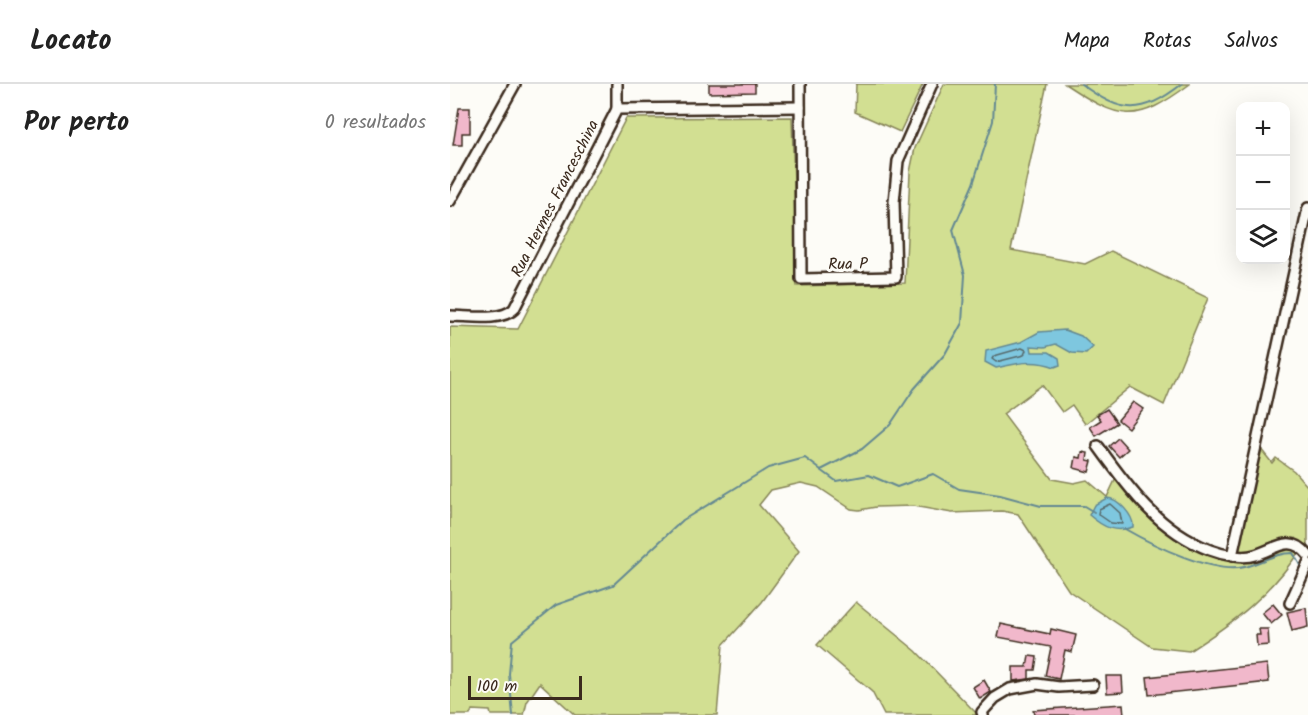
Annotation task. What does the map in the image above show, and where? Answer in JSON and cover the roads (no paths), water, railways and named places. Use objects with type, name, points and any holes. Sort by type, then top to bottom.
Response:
[{"type":"street","points":[[450,201],[515,84]]},
{"type":"street","points":[[617,84],[617,109]]},
{"type":"street","points":[[800,84],[800,107]]},
{"type":"street","name":"Rua P","points":[[800,107],[801,279],[896,278],[894,202],[898,161],[932,84]]},
{"type":"street","name":"Rua Hermes Franceschina","points":[[450,316],[508,315],[514,309],[617,109],[800,107]]},
{"type":"street","points":[[1232,556],[1308,208]]},
{"type":"street","points":[[1098,446],[1153,516],[1183,537],[1211,550],[1232,556],[1254,556],[1281,543],[1301,548],[1308,555]]},
{"type":"street","points":[[1290,603],[1308,563]]},
{"type":"street","points":[[983,715],[982,712],[995,698],[1010,689],[1038,684],[1059,687],[1094,685]]},
{"type":"water","points":[[1065,330],[1081,336],[1093,347],[1086,354],[1072,353],[1056,344],[1045,347],[1031,346],[1032,352],[1049,352],[1059,358],[1060,365],[1055,367],[1033,362],[996,368],[985,362],[986,351],[1021,342],[1039,332]]},
{"type":"water","points":[[1107,498],[1116,501],[1124,508],[1131,518],[1133,527],[1110,528],[1089,515],[1094,505]]},
{"type":"waterway","points":[[513,715],[509,674],[512,641],[556,605],[613,585],[683,520],[768,468],[805,458],[821,470],[862,449],[890,425],[914,389],[945,354],[962,323],[965,275],[953,230],[973,184],[993,121],[995,84]]},
{"type":"waterway","points":[[1081,84],[1108,101],[1120,106],[1132,107],[1155,102],[1182,84]]},
{"type":"waterway","points":[[821,470],[836,481],[869,475],[897,487],[933,474],[959,489],[1000,495],[1041,506],[1084,506],[1094,512]]},
{"type":"waterway","points":[[1125,529],[1166,550],[1216,567],[1244,567],[1293,553],[1301,567]]}]
